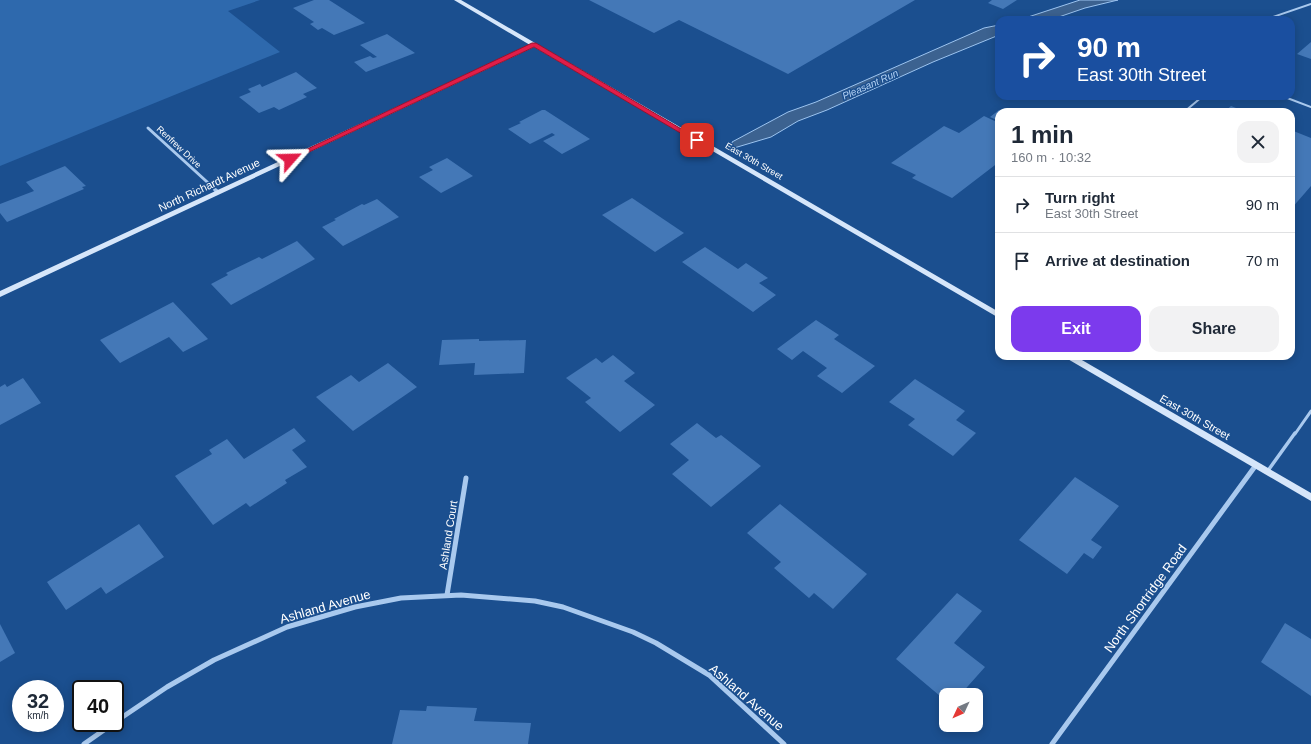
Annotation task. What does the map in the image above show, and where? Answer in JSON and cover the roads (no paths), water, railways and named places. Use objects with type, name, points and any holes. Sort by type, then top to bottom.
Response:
[{"type":"main road","name":"East 30th Street","points":[[457,0],[995,313]]},
{"type":"main road","name":"North Richardt Avenue","points":[[0,294],[534,45]]},
{"type":"main road","name":"East 30th Street","points":[[1076,360],[1311,497]]},
{"type":"street","name":"Renfrew Drive","points":[[148,128],[218,192]]},
{"type":"street","name":"North Shortridge Road","points":[[1052,744],[1256,465]]},
{"type":"street","name":"Ashland Court","points":[[447,595],[466,478]]},
{"type":"street","name":"Ashland Avenue","points":[[124,716],[167,687],[214,660],[280,630],[355,607],[401,598],[447,595],[535,601],[563,607],[633,632],[656,643],[709,676],[784,744]]},
{"type":"street","name":"Ashland Avenue","points":[[84,744],[101,732]]},
{"type":"lane","points":[[1276,16],[1311,4]]},
{"type":"lane","points":[[1189,108],[1198,100]]},
{"type":"lane","points":[[1293,100],[1311,107]]},
{"type":"lane","points":[[1268,472],[1311,411]]},
{"type":"water","points":[[1080,0],[1118,0],[1085,8],[1062,16],[1031,16]]},
{"type":"water","name":"Pleasant Run","points":[[995,26],[995,37],[933,62],[827,110],[798,121],[771,137],[734,148],[732,147],[732,142],[788,112],[816,102],[984,28]]}]
